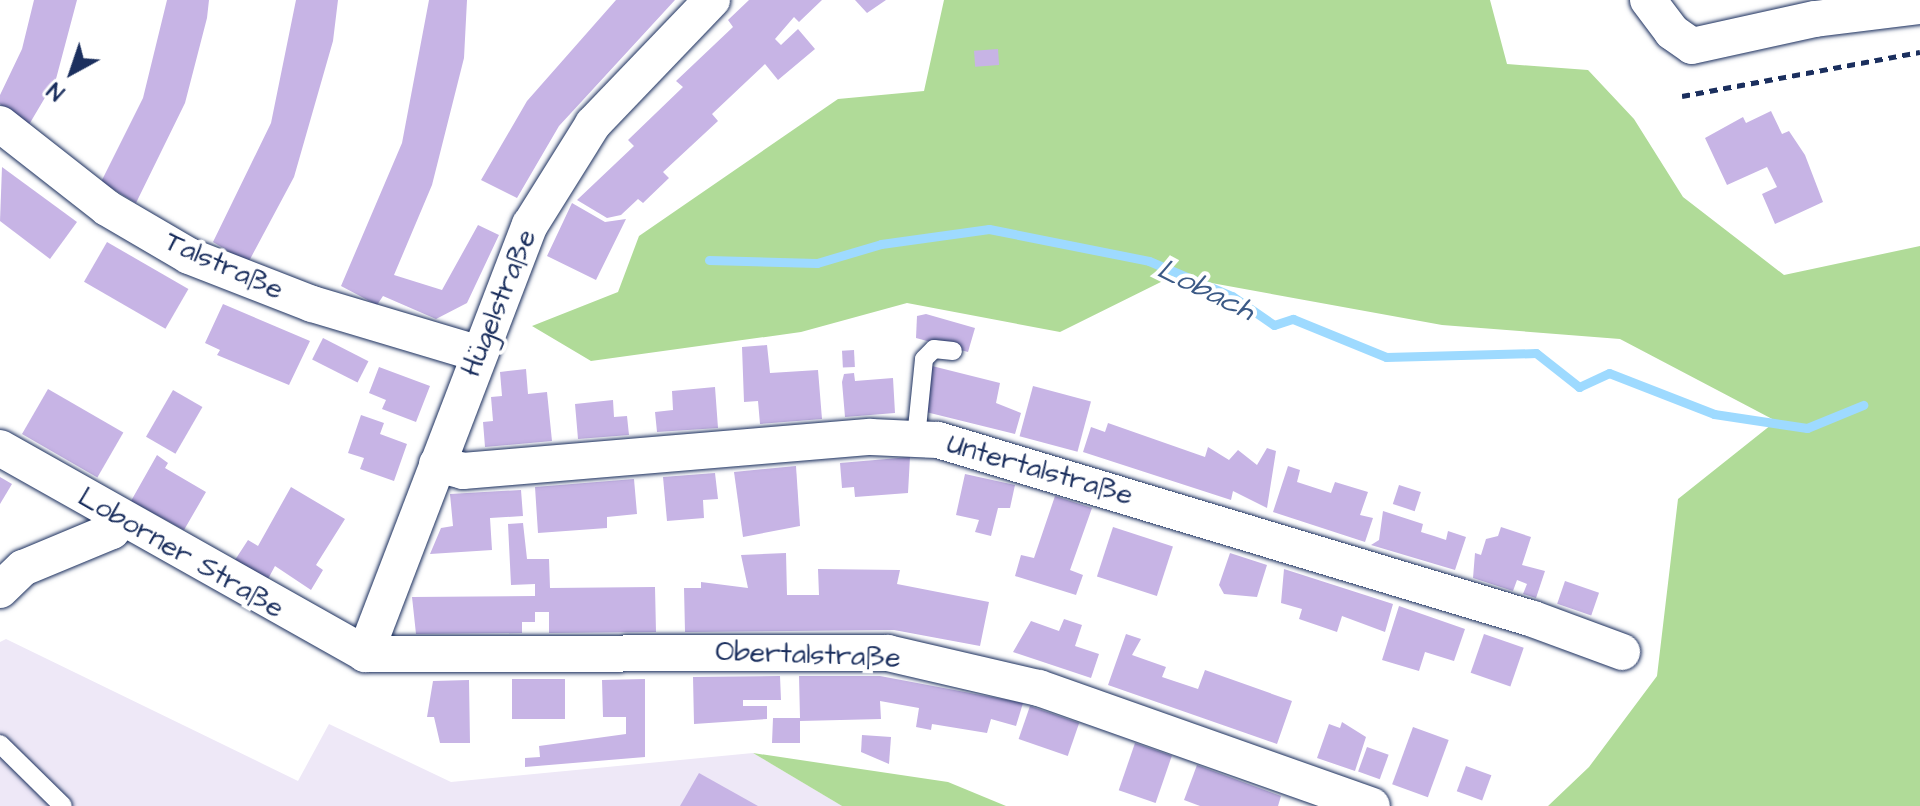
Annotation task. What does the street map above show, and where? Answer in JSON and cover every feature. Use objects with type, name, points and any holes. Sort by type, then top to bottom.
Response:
[{"type":"street","name":"Hügelstraße","points":[[365,654],[476,353],[530,225],[593,124],[712,0]]},
{"type":"street","points":[[1648,0],[1672,32],[1692,46],[1815,19],[1920,6]]},
{"type":"street","name":"Talstraße","points":[[0,124],[107,208],[189,256],[312,304],[476,353]]},
{"type":"street","name":"Untertalstraße","points":[[437,464],[463,471],[916,438],[995,453],[1622,652]]},
{"type":"street","name":"Loborner Straße","points":[[0,448],[120,519],[365,654]]},
{"type":"street","points":[[0,590],[23,568],[112,531],[120,519]]},
{"type":"street","name":"Obertalstraße","points":[[365,654],[888,653],[1039,688],[1372,806]]},
{"type":"lane","points":[[916,438],[924,359],[934,349],[953,351]]},
{"type":"lane","points":[[0,744],[63,806]]},
{"type":"path","points":[[1682,96],[1920,52]]},
{"type":"shaded area","points":[[6,639],[298,781],[329,724],[451,782],[753,753],[842,806],[0,806],[0,642]]},
{"type":"green space","points":[[944,0],[1490,0],[1507,64],[1588,70],[1634,119],[1683,197],[1784,275],[1920,246],[1920,806],[1548,806],[1589,767],[1657,676],[1678,499],[1776,421],[1620,339],[1442,325],[1173,276],[1060,332],[907,303],[801,332],[591,361],[532,326],[618,292],[639,236],[838,99],[924,91]]},
{"type":"green space","points":[[753,753],[948,782],[1006,806],[842,806]]},
{"type":"building","points":[[34,0],[77,0],[56,79],[27,128],[0,104],[0,95],[22,49]]},
{"type":"building","points":[[167,0],[209,0],[207,18],[185,103],[136,203],[101,182],[143,98]]},
{"type":"building","points":[[296,0],[338,0],[333,41],[294,177],[248,263],[213,242],[271,123]]},
{"type":"building","points":[[429,0],[467,0],[464,58],[432,185],[394,275],[442,290],[478,225],[499,235],[467,303],[436,319],[383,296],[377,305],[341,286],[402,143]]},
{"type":"building","points":[[616,0],[675,0],[559,126],[517,198],[481,180],[527,101]]},
{"type":"building","points":[[749,0],[822,0],[799,22],[794,17],[775,39],[781,45],[798,29],[815,49],[778,80],[765,64],[712,114],[718,121],[663,172],[669,178],[643,203],[638,199],[621,215],[607,218],[577,200],[634,146],[628,140],[683,87],[676,81],[733,27],[728,20]]},
{"type":"building","points":[[855,0],[886,0],[867,13]]},
{"type":"building","points":[[998,49],[999,65],[975,67],[974,51]]},
{"type":"building","points":[[1771,111],[1782,134],[1789,131],[1805,155],[1823,202],[1775,224],[1762,194],[1777,187],[1767,167],[1727,185],[1705,138],[1743,117],[1746,123]]},
{"type":"building","points":[[2,167],[77,222],[50,259],[0,221]]},
{"type":"building","points":[[572,203],[605,222],[626,219],[596,280],[547,256]]},
{"type":"building","points":[[107,242],[188,289],[165,329],[84,282]]},
{"type":"building","points":[[223,304],[310,341],[289,385],[217,355],[220,350],[205,343]]},
{"type":"building","points":[[926,314],[975,328],[968,352],[916,338],[917,316]]},
{"type":"building","points":[[323,338],[368,361],[358,383],[312,359]]},
{"type":"building","points":[[767,345],[770,373],[818,370],[822,419],[760,424],[758,401],[744,402],[742,347]]},
{"type":"building","points":[[854,350],[855,367],[843,368],[842,351]]},
{"type":"building","points":[[928,365],[1000,383],[996,403],[1021,413],[1015,434],[926,412]]},
{"type":"building","points":[[379,367],[430,386],[416,422],[382,409],[386,400],[369,393]]},
{"type":"building","points":[[526,369],[528,394],[547,392],[552,441],[485,447],[483,422],[493,421],[491,397],[502,396],[500,372]]},
{"type":"building","points":[[854,373],[855,381],[893,378],[895,413],[845,417],[842,382],[844,374]]},
{"type":"building","points":[[1033,386],[1091,402],[1077,452],[1020,436]]},
{"type":"building","points":[[715,387],[718,428],[657,432],[655,412],[673,410],[672,391]]},
{"type":"building","points":[[48,389],[123,432],[97,478],[22,434]]},
{"type":"building","points":[[173,390],[202,407],[175,454],[146,437]]},
{"type":"building","points":[[613,400],[614,417],[627,416],[629,435],[578,439],[575,404]]},
{"type":"building","points":[[361,415],[384,423],[380,434],[407,444],[394,481],[360,469],[364,458],[348,453]]},
{"type":"building","points":[[1108,423],[1205,457],[1208,447],[1229,460],[1238,450],[1257,465],[1267,448],[1276,451],[1267,508],[1233,491],[1231,500],[1083,452],[1091,427],[1105,432]]},
{"type":"building","points":[[157,455],[168,463],[165,468],[206,492],[184,530],[131,501]]},
{"type":"building","points":[[910,457],[908,493],[855,497],[854,487],[842,488],[840,463]]},
{"type":"building","points":[[796,466],[800,526],[743,537],[734,472]]},
{"type":"building","points":[[1288,466],[1300,470],[1297,482],[1331,493],[1335,482],[1368,492],[1360,515],[1373,518],[1365,542],[1273,512]]},
{"type":"building","points":[[715,473],[718,499],[703,500],[704,518],[667,521],[663,477]]},
{"type":"building","points":[[965,474],[1015,485],[1010,508],[998,508],[991,536],[975,532],[979,520],[956,515]]},
{"type":"building","points":[[0,477],[12,484],[0,504]]},
{"type":"building","points":[[634,479],[637,514],[607,517],[607,528],[538,533],[535,487]]},
{"type":"building","points":[[1399,485],[1421,492],[1415,511],[1393,504]]},
{"type":"building","points":[[291,487],[345,519],[316,565],[323,570],[311,590],[275,566],[268,579],[235,560],[248,540],[258,546]]},
{"type":"building","points":[[521,490],[523,516],[490,518],[492,550],[430,554],[441,528],[453,526],[450,494]]},
{"type":"building","points":[[1055,496],[1092,508],[1070,570],[1083,575],[1076,595],[1015,576],[1021,555],[1034,558]]},
{"type":"building","points":[[1383,511],[1423,524],[1421,532],[1446,540],[1448,531],[1466,537],[1455,570],[1371,545],[1379,540]]},
{"type":"building","points":[[523,523],[527,559],[549,559],[550,588],[655,587],[656,632],[549,633],[549,612],[535,612],[535,622],[522,622],[522,633],[416,634],[412,597],[535,596],[535,584],[511,585],[508,524]]},
{"type":"building","points":[[1113,527],[1173,546],[1157,596],[1097,576]]},
{"type":"building","points":[[1501,527],[1531,537],[1522,565],[1545,571],[1536,598],[1523,594],[1527,584],[1517,580],[1513,591],[1473,578],[1475,553],[1481,555],[1486,539],[1498,536]]},
{"type":"building","points":[[786,553],[787,595],[819,595],[818,569],[900,570],[897,584],[989,602],[980,646],[894,630],[685,632],[684,588],[701,588],[701,582],[748,588],[741,555]]},
{"type":"building","points":[[1230,553],[1267,565],[1257,597],[1224,594],[1219,585]]},
{"type":"building","points":[[1284,569],[1393,604],[1385,632],[1342,616],[1337,632],[1299,619],[1302,609],[1281,603]]},
{"type":"building","points":[[1565,581],[1599,593],[1591,615],[1557,604]]},
{"type":"building","points":[[1399,606],[1465,629],[1454,661],[1425,652],[1419,671],[1382,660]]},
{"type":"building","points":[[1064,619],[1082,625],[1075,646],[1099,654],[1091,678],[1013,652],[1031,621],[1059,631]]},
{"type":"building","points":[[1126,634],[1141,639],[1132,655],[1166,667],[1162,677],[1198,689],[1205,670],[1292,701],[1277,744],[1108,685]]},
{"type":"building","points":[[1484,634],[1524,648],[1510,686],[1471,673]]},
{"type":"building","points":[[780,676],[781,700],[743,700],[743,706],[767,706],[767,719],[694,724],[693,677]]},
{"type":"building","points":[[799,676],[880,676],[1023,703],[1016,726],[991,719],[987,733],[932,724],[931,730],[916,727],[919,708],[880,701],[881,719],[800,721],[800,743],[772,743],[773,718],[800,718]]},
{"type":"building","points":[[512,679],[565,679],[565,719],[512,719]]},
{"type":"building","points":[[645,679],[645,757],[525,767],[525,758],[540,757],[539,746],[626,734],[626,717],[603,717],[602,680]]},
{"type":"building","points":[[469,680],[470,743],[440,743],[434,717],[427,717],[433,681]]},
{"type":"building","points":[[1030,706],[1079,723],[1068,756],[1019,739]]},
{"type":"building","points":[[1342,722],[1366,737],[1355,771],[1317,758],[1329,724],[1340,728]]},
{"type":"building","points":[[1413,727],[1449,740],[1428,797],[1392,784]]},
{"type":"building","points":[[862,735],[891,737],[889,764],[861,752]]},
{"type":"building","points":[[1135,743],[1172,756],[1156,803],[1119,790]]},
{"type":"building","points":[[1367,747],[1389,755],[1380,779],[1358,771]]},
{"type":"building","points":[[1197,765],[1281,796],[1278,806],[1200,806],[1184,800]]},
{"type":"building","points":[[1466,766],[1491,775],[1482,801],[1457,791]]},
{"type":"building","points":[[699,773],[758,806],[680,806]]},
{"type":"waterway","name":"Lobach","points":[[709,260],[817,263],[881,244],[989,229],[1149,261],[1232,296],[1274,325],[1293,319],[1386,357],[1536,353],[1579,387],[1609,373],[1714,414],[1807,428],[1863,405]]}]
